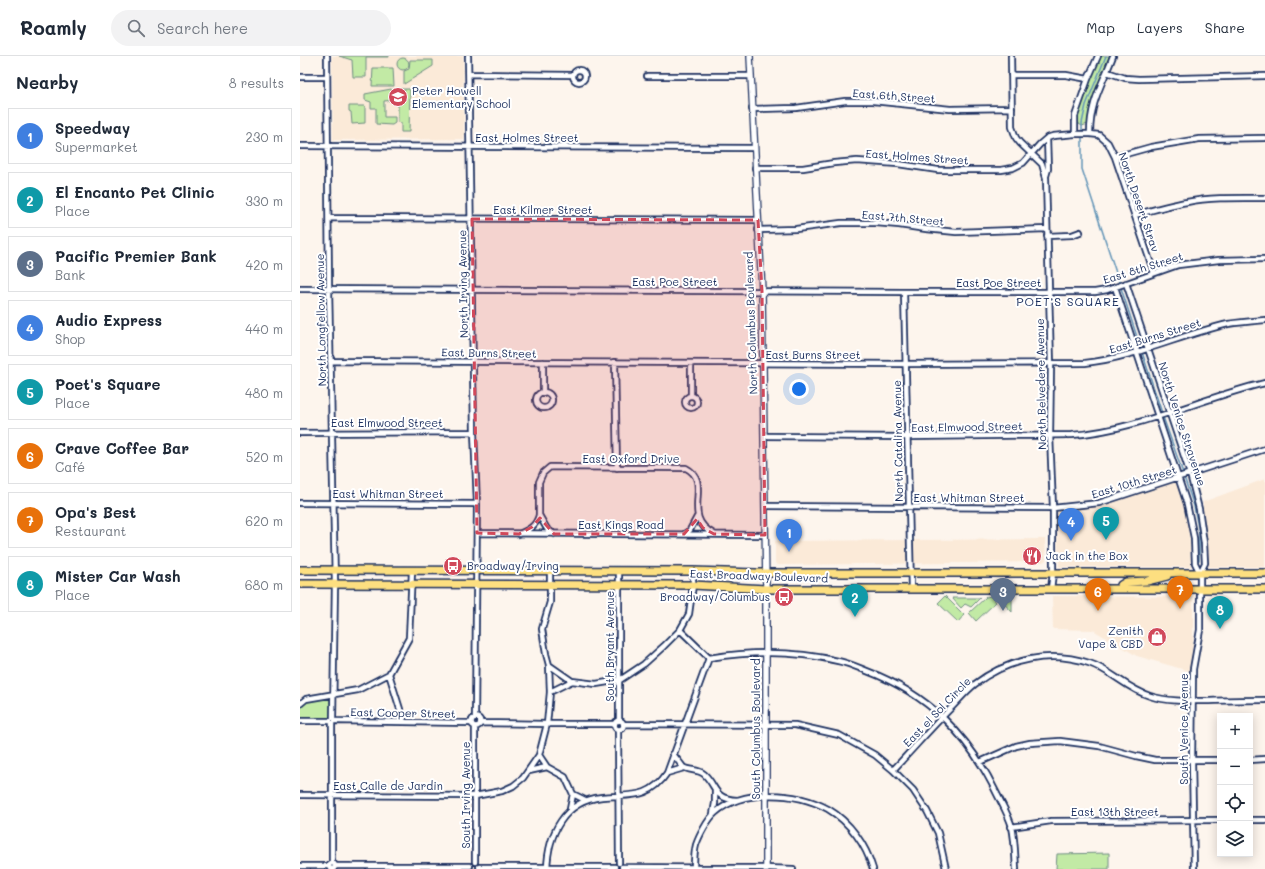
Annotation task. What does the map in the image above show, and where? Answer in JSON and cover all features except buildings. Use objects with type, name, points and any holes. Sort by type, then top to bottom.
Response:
[{"type":"main road","name":"East Broadway Boulevard","points":[[300,570],[693,571],[766,573],[1265,573]]},
{"type":"main road","points":[[1120,589],[1121,585],[1126,582],[1147,581],[1177,573]]},
{"type":"main road","name":"East Broadway Boulevard","points":[[300,584],[693,585],[766,589],[1265,589]]},
{"type":"street","name":"North Longfellow Avenue","points":[[327,56],[332,503],[335,584],[331,795],[332,866]]},
{"type":"street","name":"North Irving Avenue","points":[[468,56],[472,218],[474,432],[477,504],[477,584]]},
{"type":"street","name":"North Columbus Boulevard","points":[[750,56],[762,291],[766,589]]},
{"type":"street","name":"North Belvedere Avenue","points":[[1011,56],[1012,127],[1016,138],[1020,143],[1042,164],[1046,178]]},
{"type":"street","points":[[1075,134],[1075,116],[1098,56]]},
{"type":"street","points":[[1047,138],[1053,136],[1090,134],[1090,119],[1094,102],[1113,56]]},
{"type":"street","points":[[1107,72],[1125,78],[1139,79],[1265,76]]},
{"type":"street","points":[[469,74],[573,75]]},
{"type":"street","points":[[1011,75],[1066,75],[1088,79]]},
{"type":"street","points":[[647,76],[751,76]]},
{"type":"street","points":[[300,77],[327,77]]},
{"type":"street","name":"East 6th Street","points":[[752,109],[796,108],[845,101],[896,102],[950,109],[1012,108]]},
{"type":"street","name":"North Desert Strav","points":[[1090,134],[1099,135],[1108,143],[1115,157],[1154,273]]},
{"type":"street","name":"North Belvedere Avenue","points":[[1047,138],[1047,236],[1051,364],[1050,435],[1053,508],[1053,573],[1051,589]]},
{"type":"street","name":"East Holmes Street","points":[[755,168],[803,168],[857,161],[898,164],[938,170],[1001,170],[1013,168],[1023,163],[1047,138]]},
{"type":"street","points":[[1115,157],[1158,146],[1199,139],[1265,138]]},
{"type":"street","name":"East Holmes Street","points":[[300,146],[754,148]]},
{"type":"street","points":[[1135,215],[1188,201],[1207,199],[1265,198]]},
{"type":"street","name":"East Kilmer Street","points":[[329,218],[758,220]]},
{"type":"street","name":"East 7th Street","points":[[758,230],[796,229],[841,223],[876,223],[956,232],[1047,229]]},
{"type":"street","points":[[1047,236],[1072,235],[1080,232]]},
{"type":"street","name":"East 8th Street","points":[[1049,293],[1095,292],[1115,287],[1178,265],[1196,262],[1265,259]]},
{"type":"street","name":"North Venice Stravenue","points":[[1126,283],[1190,474],[1199,509],[1204,543],[1205,563],[1200,573],[1200,589]]},
{"type":"street","name":"North Venice Stravenue","points":[[1115,287],[1191,517],[1195,563],[1200,573]]},
{"type":"street","name":"East Poe Street","points":[[300,289],[1049,293]]},
{"type":"street","name":"North Catalina Avenue","points":[[904,292],[911,589]]},
{"type":"street","name":"East Burns Street","points":[[330,361],[905,364],[1051,364],[1103,362],[1230,324],[1265,320]]},
{"type":"street","points":[[544,362],[544,393]]},
{"type":"street","points":[[615,362],[618,468]]},
{"type":"street","points":[[690,363],[691,396]]},
{"type":"street","name":"East Elmwood Street","points":[[764,436],[908,437],[1094,433],[1117,429],[1248,387],[1265,383]]},
{"type":"street","name":"East Elmwood Street","points":[[300,432],[474,432]]},
{"type":"street","name":"East 10th Street","points":[[1053,508],[1099,503],[1265,449]]},
{"type":"street","name":"East Oxford Drive","points":[[539,515],[539,482],[543,473],[550,467],[686,468],[692,472],[696,479],[697,516]]},
{"type":"street","name":"East Whitman Street","points":[[300,503],[477,504]]},
{"type":"street","name":"East Whitman Street","points":[[765,506],[1053,508]]},
{"type":"street","points":[[519,534],[532,527],[538,520],[539,515]]},
{"type":"street","points":[[539,515],[547,529],[554,534]]},
{"type":"street","points":[[684,534],[690,530],[697,516]]},
{"type":"street","points":[[697,516],[703,528],[714,534]]},
{"type":"street","name":"East Kings Road","points":[[477,533],[765,535]]},
{"type":"street","points":[[300,704],[306,699],[358,690],[389,674],[409,638],[412,571]]},
{"type":"street","name":"East Calle de Jardin","points":[[300,795],[475,796],[502,791],[513,786],[523,778],[539,755],[547,724],[550,692],[549,666],[542,629],[550,602],[550,571]]},
{"type":"street","name":"South Bryant Avenue","points":[[619,723],[620,571]]},
{"type":"street","points":[[549,666],[572,681],[596,684],[620,680],[644,664],[680,630],[689,614],[693,585],[693,571]]},
{"type":"street","points":[[477,584],[475,718],[471,723],[472,726],[475,727],[480,723],[795,725],[839,735],[875,755],[913,790],[927,811],[938,833],[946,869]]},
{"type":"street","name":"South Columbus Boulevard","points":[[766,589],[766,868]]},
{"type":"street","name":"South Venice Avenue","points":[[1194,869],[1192,761],[1193,669],[1200,630],[1200,589]]},
{"type":"street","points":[[680,630],[709,658]]},
{"type":"street","points":[[709,658],[736,654],[766,653],[814,656],[840,661],[858,668],[896,684],[918,697],[958,732],[980,762],[993,784],[1012,826],[1016,869]]},
{"type":"street","name":"East el Sol Circle","points":[[893,770],[974,685],[992,673],[1009,665],[1029,659],[1052,656],[1072,658],[1090,663],[1106,670],[1119,681],[1135,690],[1150,696],[1167,700],[1265,700]]},
{"type":"street","points":[[547,868],[550,845],[554,831],[570,809],[585,800],[641,794],[658,784],[667,773],[709,658]]},
{"type":"street","points":[[389,674],[404,722]]},
{"type":"street","points":[[550,692],[572,681]]},
{"type":"street","points":[[475,718],[479,720],[480,723]]},
{"type":"street","name":"East Cooper Street","points":[[300,722],[471,723]]},
{"type":"street","points":[[619,723],[622,728],[618,730],[621,866]]},
{"type":"street","name":"South Irving Avenue","points":[[475,727],[475,862]]},
{"type":"street","points":[[980,762],[1016,746],[1030,743],[1060,741],[1100,746],[1155,760],[1217,760]]},
{"type":"street","points":[[673,754],[684,768]]},
{"type":"street","points":[[539,755],[547,767],[565,777],[573,794],[570,809]]},
{"type":"street","points":[[1253,760],[1265,759]]},
{"type":"street","points":[[529,771],[547,767]]},
{"type":"street","points":[[667,773],[684,768],[696,770],[703,774],[715,790],[725,798],[741,800]]},
{"type":"street","points":[[694,868],[696,844],[712,816],[715,803],[715,790]]},
{"type":"street","points":[[573,794],[585,800]]},
{"type":"street","points":[[712,816],[731,803],[766,796],[790,796],[811,801],[829,810],[860,838],[870,858],[873,869]]},
{"type":"street","name":"East 13th Street","points":[[1012,826],[1051,821],[1217,820]]},
{"type":"street","points":[[1253,820],[1265,820]]},
{"type":"street","points":[[300,866],[471,868],[475,862],[478,863],[479,868],[615,868],[616,864],[621,866],[793,869]]},
{"type":"highlighted area","points":[[472,219],[758,220],[762,291],[765,535],[714,534],[703,528],[697,519],[684,534],[554,534],[540,518],[532,527],[519,534],[477,533]]},
{"type":"shaded area","name":"Peter Howell Elementary School","points":[[332,56],[463,56],[464,139],[333,140]]},
{"type":"shaded area","points":[[1265,479],[1265,567],[1203,567],[1203,502]]},
{"type":"shaded area","points":[[1176,481],[1180,485],[1189,524],[1191,567],[1059,567],[1056,510],[1090,507]]},
{"type":"shaded area","points":[[1045,539],[1046,560],[1043,562],[778,565],[775,563],[775,541]]},
{"type":"shaded area","points":[[1052,596],[1193,597],[1193,643],[1189,671],[1137,656],[1093,630],[1053,629]]},
{"type":"green space","points":[[339,56],[389,57],[366,57],[366,77],[353,77],[352,60]]},
{"type":"green space","points":[[1101,56],[1111,56],[1093,98],[1088,124],[1082,126],[1079,124],[1079,109]]},
{"type":"green space","points":[[401,58],[405,58],[409,64],[405,70],[401,70],[397,66],[397,62]]},
{"type":"green space","points":[[410,60],[433,60],[433,66],[404,84],[404,71],[409,69]]},
{"type":"green space","points":[[373,68],[393,68],[394,86],[372,86]]},
{"type":"green space","points":[[391,89],[395,92],[396,100],[384,101],[384,117],[395,117],[395,123],[392,125],[376,124],[376,108],[371,108],[371,102],[365,100],[365,94]]},
{"type":"green space","points":[[398,89],[410,89],[409,132],[401,132],[401,123],[398,122]]},
{"type":"green space","points":[[349,106],[365,106],[365,123],[352,124]]},
{"type":"green space","points":[[945,596],[964,615],[958,622],[938,603]]},
{"type":"green space","points":[[991,596],[996,602],[976,621],[969,613],[986,597]]},
{"type":"green space","points":[[998,597],[1012,597],[1012,612]]},
{"type":"green space","points":[[952,598],[980,598],[971,607],[965,604],[961,608]]},
{"type":"green space","points":[[332,696],[332,719],[300,719],[300,706],[307,700]]},
{"type":"green space","points":[[1109,853],[1109,869],[1056,869],[1057,854]]},
{"type":"waterway","points":[[1106,56],[1086,105],[1082,123],[1082,169],[1162,413]]},
{"type":"waterway","points":[[1163,417],[1183,473]]},
{"type":"waterway","points":[[1184,477],[1194,506],[1199,533],[1199,560]]},
{"type":"place","name":"Peter Howell Elementary School","points":[[398,97]]},
{"type":"place","name":"Poet's Square","points":[[1106,540]]},
{"type":"place","name":"Audio Express","points":[[1071,541]]},
{"type":"place","name":"Speedway","points":[[789,552]]},
{"type":"place","name":"Jack in the Box","points":[[1032,556]]},
{"type":"place","name":"Broadway/Irving","points":[[453,566]]},
{"type":"place","name":"Broadway/Columbus","points":[[784,597]]},
{"type":"place","name":"Opa's Best","points":[[1180,609]]},
{"type":"place","name":"Pacific Premier Bank","points":[[1003,611]]},
{"type":"place","name":"Crave Coffee Bar","points":[[1098,611]]},
{"type":"place","name":"El Encanto Pet Clinic","points":[[855,617]]},
{"type":"place","name":"Mister Car Wash","points":[[1220,629]]},
{"type":"place","name":"Zenith Vape & CBD","points":[[1157,637]]},
{"type":"district","name":"POET'S SQUARE","points":[[1068,302]]}]
